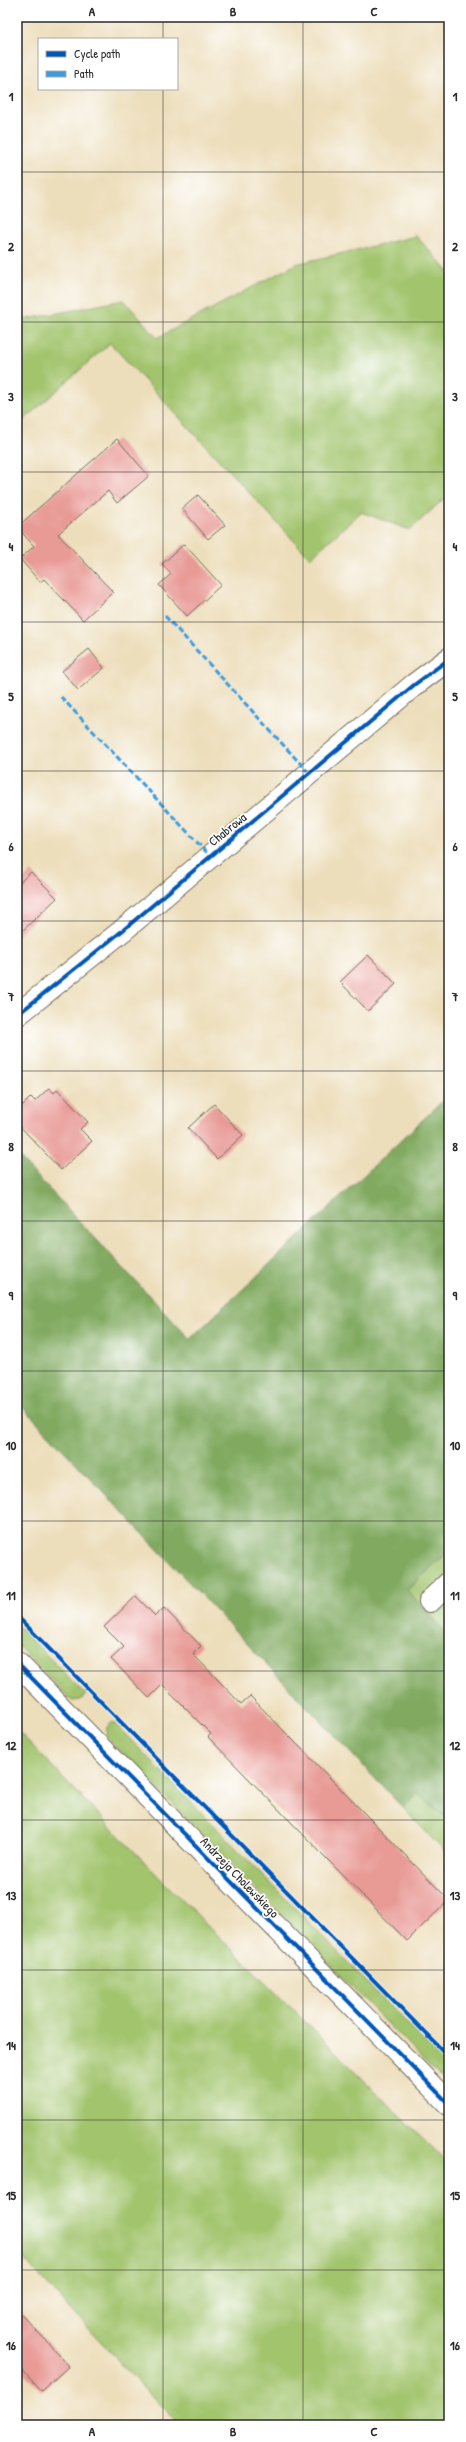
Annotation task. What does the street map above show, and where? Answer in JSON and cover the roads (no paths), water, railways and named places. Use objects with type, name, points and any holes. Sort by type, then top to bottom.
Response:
[{"type":"street","name":"Chabrowa","points":[[17,1015],[122,931],[414,685],[449,659]]},
{"type":"street","points":[[430,1601],[449,1583]]},
{"type":"street","name":"Andrzeja Cholewskiego","points":[[17,1663],[449,2104]]}]
